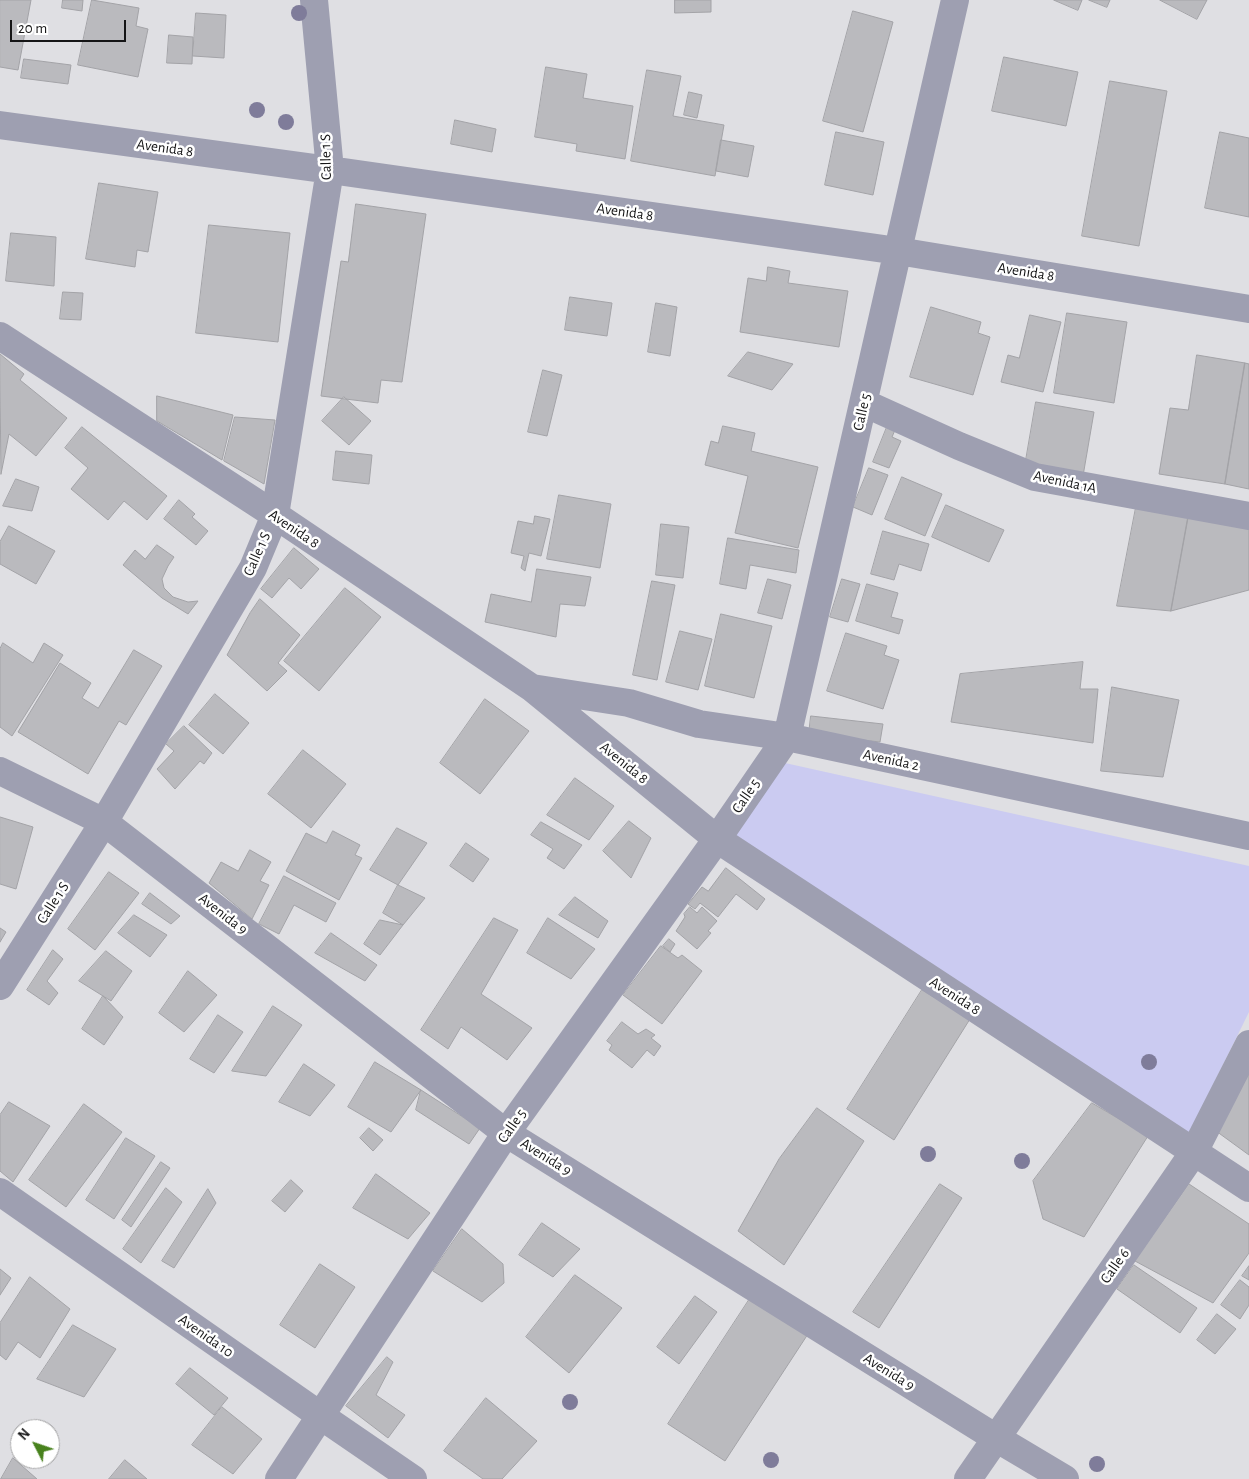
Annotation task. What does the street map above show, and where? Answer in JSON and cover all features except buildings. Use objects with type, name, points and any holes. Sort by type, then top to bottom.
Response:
[{"type":"street","name":"Calle 1 S","points":[[0,986],[104,822],[253,568],[274,515],[330,170],[314,0]]},
{"type":"street","name":"Calle 5","points":[[279,1479],[506,1133],[717,839],[787,737],[955,0]]},
{"type":"street","name":"Avenida 8","points":[[0,126],[330,170],[898,251],[1249,309]]},
{"type":"street","name":"Avenida 8","points":[[0,336],[274,515],[532,688],[717,839],[1249,1188]]},
{"type":"street","name":"Avenida 1A","points":[[864,403],[1035,478],[1249,516]]},
{"type":"street","name":"Avenida 2","points":[[532,688],[629,702],[699,724],[787,737],[1249,836]]},
{"type":"street","name":"Avenida 9","points":[[0,771],[104,822],[506,1133],[1065,1479]]},
{"type":"street","name":"Calle 6","points":[[968,1479],[1194,1152],[1249,1044]]},
{"type":"street","name":"Avenida 10","points":[[0,1192],[413,1479]]},
{"type":"shaded area","points":[[785,763],[1249,866],[1249,1012],[1187,1138],[731,839]]}]
